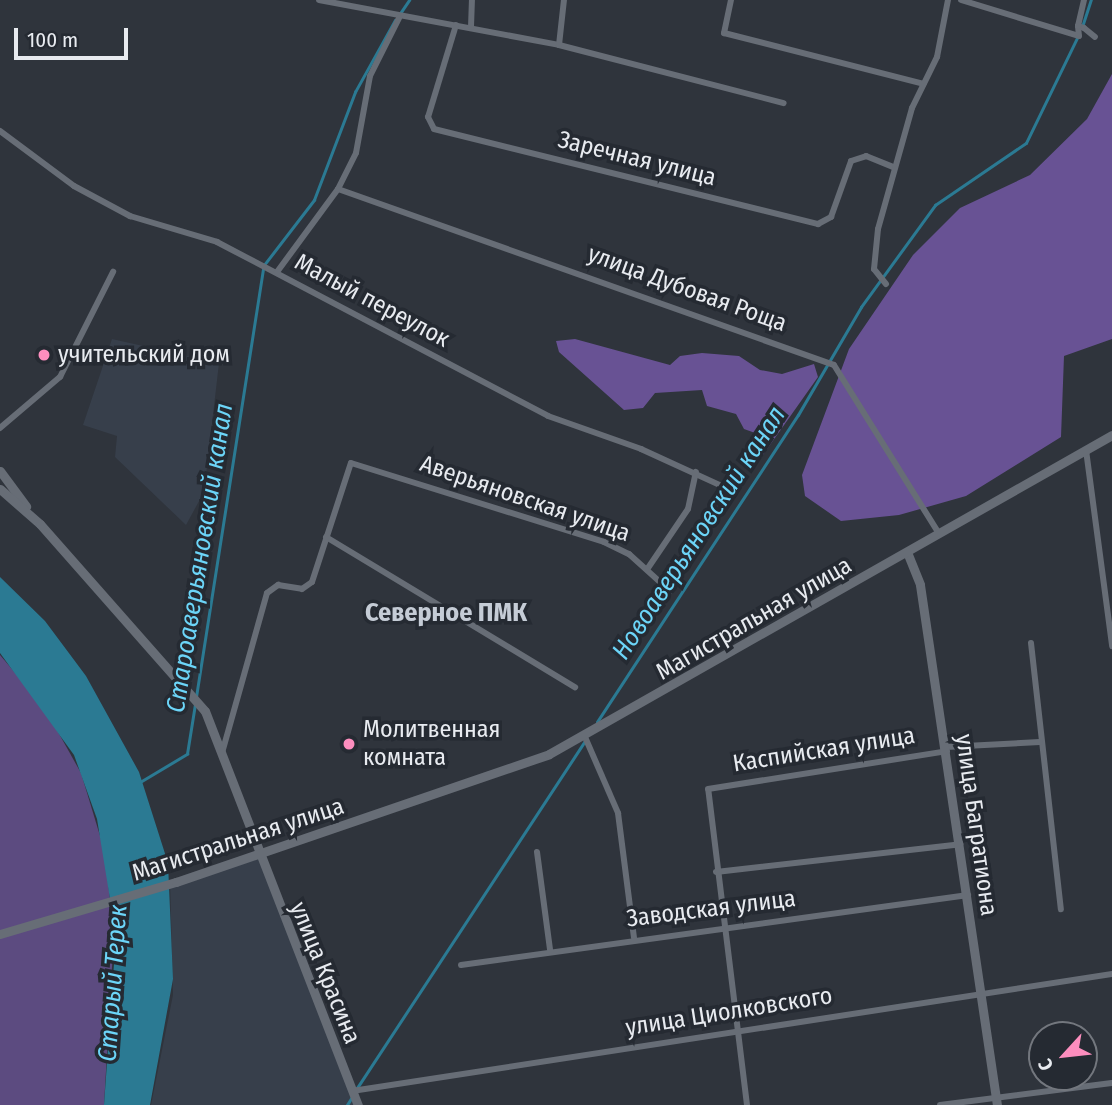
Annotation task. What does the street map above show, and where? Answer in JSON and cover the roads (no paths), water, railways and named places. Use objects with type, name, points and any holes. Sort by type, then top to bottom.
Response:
[{"type":"street","points":[[319,0],[399,18],[471,27],[559,45],[784,103]]},
{"type":"street","points":[[471,27],[472,0]]},
{"type":"street","points":[[559,45],[564,0]]},
{"type":"street","points":[[732,0],[724,33],[923,84]]},
{"type":"street","points":[[886,284],[874,259],[895,168],[923,84],[937,57],[948,0]]},
{"type":"street","points":[[961,0],[1079,36],[1078,26],[1084,0]]},
{"type":"street","points":[[277,272],[338,189],[361,137],[370,75],[399,18]]},
{"type":"street","name":"Заречная улица","points":[[456,25],[428,117],[435,129],[818,224],[831,217],[851,161],[866,156],[895,168]]},
{"type":"street","points":[[1078,26],[1095,37]]},
{"type":"street","name":"Малый переулок","points":[[0,131],[74,186],[130,216],[217,242],[548,416],[696,472],[735,492]]},
{"type":"street","name":"улица Дубовая Роща","points":[[338,189],[834,365],[939,534]]},
{"type":"street","points":[[0,428],[61,377],[113,272]]},
{"type":"street","name":"Магистральная улица","points":[[0,934],[176,882],[507,772],[585,737],[1112,435]]},
{"type":"street","points":[[1086,450],[1112,646]]},
{"type":"street","name":"Аверьяновская улица","points":[[326,537],[347,467],[356,461],[604,542],[648,568],[670,591]]},
{"type":"street","points":[[0,471],[40,524],[187,685],[222,753],[258,855]]},
{"type":"street","points":[[648,568],[688,509],[696,472]]},
{"type":"street","points":[[0,489],[40,524]]},
{"type":"street","points":[[222,753],[267,593],[278,585],[308,587],[326,537],[575,687]]},
{"type":"street","name":"улица Багратиона","points":[[907,552],[920,585],[968,895],[996,1101]]},
{"type":"street","points":[[1031,643],[1040,742],[1061,909]]},
{"type":"street","points":[[585,737],[618,813],[634,938]]},
{"type":"street","name":"Каспийская улица","points":[[716,872],[708,789],[946,749],[1040,742]]},
{"type":"street","name":"Заводская улица","points":[[716,872],[960,844]]},
{"type":"street","points":[[537,852],[550,950]]},
{"type":"street","name":"улица Красина","points":[[258,855],[358,1105]]},
{"type":"street","points":[[716,872],[747,1105]]},
{"type":"street","name":"Заводская улица","points":[[460,965],[634,938],[968,895]]},
{"type":"street","name":"улица Циолковского","points":[[352,1091],[737,1029],[1112,974]]},
{"type":"street","points":[[940,1105],[996,1101],[1112,1083]]},
{"type":"water","name":"Старый Терек","points":[[0,577],[45,621],[86,676],[139,772],[168,863],[173,979],[150,1105],[104,1105],[116,936],[97,819],[74,755],[0,653]]},
{"type":"waterway","name":"Староаверьяновский канал","points":[[399,15],[409,0]]},
{"type":"waterway","name":"Новоаверьяновский канал","points":[[1082,27],[1091,0]]},
{"type":"waterway","name":"Староаверьяновский канал","points":[[196,697],[264,265],[314,200],[355,92],[395,20]]},
{"type":"waterway","name":"Новоаверьяновский канал","points":[[597,722],[798,415],[861,307],[935,205],[1026,143],[1078,36]]},
{"type":"waterway","name":"Староаверьяновский канал","points":[[140,782],[187,754],[195,704]]},
{"type":"waterway","name":"Новоаверьяновский канал","points":[[357,1088],[586,739]]},
{"type":"waterway","name":"Новоаверьяновский канал","points":[[347,1105],[352,1097]]},
{"type":"place","name":"учительский дом","points":[[44,355]]},
{"type":"place","name":"Молитвенная комната","points":[[349,744]]},
{"type":"district","name":"Северное ПМК","points":[[446,613]]}]
